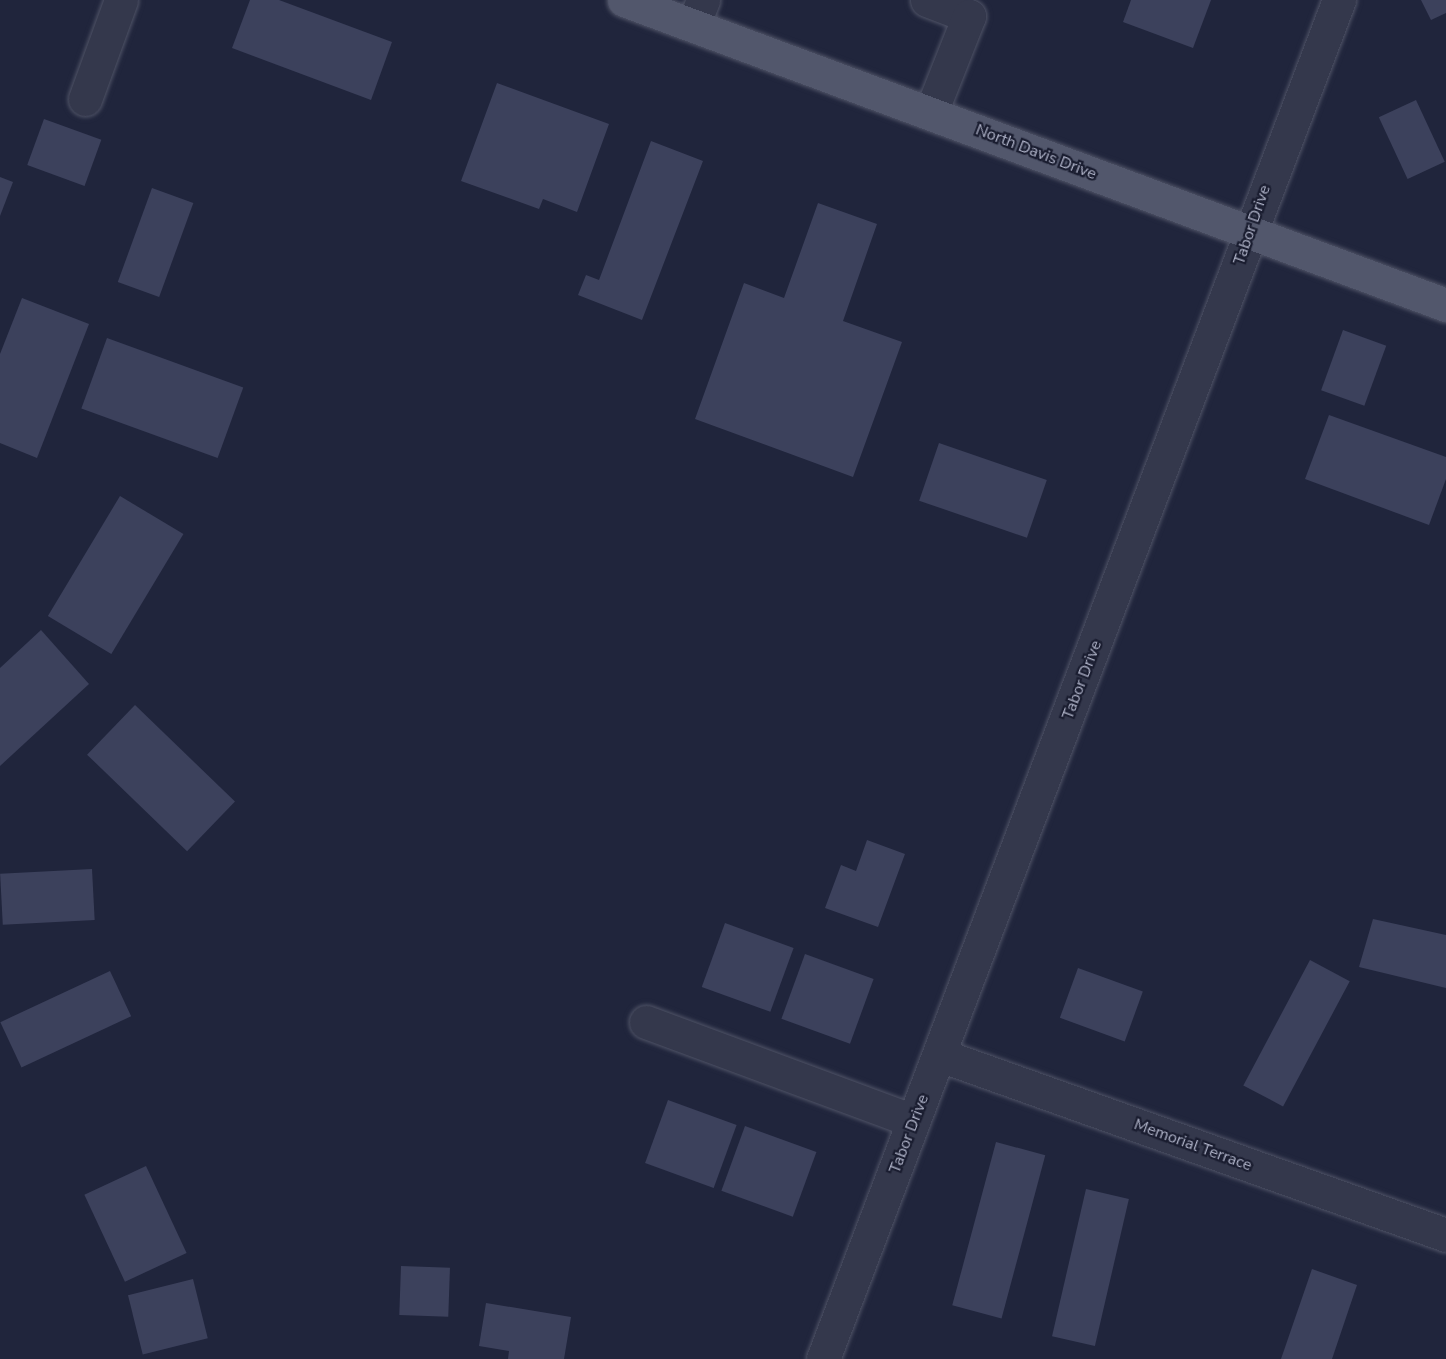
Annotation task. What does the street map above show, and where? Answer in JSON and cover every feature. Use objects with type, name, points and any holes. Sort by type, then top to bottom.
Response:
[{"type":"main road","name":"North Davis Drive","points":[[624,0],[698,13],[931,112],[1446,305]]},
{"type":"street","points":[[85,99],[121,0]]},
{"type":"street","points":[[927,0],[972,8],[931,112]]},
{"type":"street","name":"Tabor Drive","points":[[823,1359],[1339,0]]},
{"type":"street","points":[[646,1022],[913,1121]]},
{"type":"street","name":"Memorial Terrace","points":[[940,1055],[1446,1235]]},
{"type":"building","points":[[250,0],[279,0],[392,42],[371,100],[232,48]]},
{"type":"building","points":[[1131,0],[1211,0],[1193,48],[1123,22]]},
{"type":"building","points":[[1421,0],[1446,0],[1446,13],[1431,20]]},
{"type":"building","points":[[497,83],[609,124],[577,212],[543,199],[539,209],[461,181]]},
{"type":"building","points":[[1416,100],[1445,162],[1408,179],[1379,117]]},
{"type":"building","points":[[44,119],[101,140],[85,186],[27,165]]},
{"type":"building","points":[[651,141],[703,161],[642,320],[578,295],[586,275],[599,280]]},
{"type":"building","points":[[0,177],[13,182],[0,216]]},
{"type":"building","points":[[152,188],[193,203],[159,297],[118,282]]},
{"type":"building","points":[[818,203],[877,224],[843,321],[902,342],[853,477],[695,419],[744,283],[784,298]]},
{"type":"building","points":[[22,298],[89,324],[37,458],[0,443],[0,354]]},
{"type":"building","points":[[1343,330],[1386,346],[1364,406],[1321,390]]},
{"type":"building","points":[[107,338],[243,388],[218,458],[81,408]]},
{"type":"building","points":[[1329,415],[1446,457],[1446,479],[1429,525],[1305,479]]},
{"type":"building","points":[[939,443],[1047,480],[1027,538],[919,501]]},
{"type":"building","points":[[120,496],[183,534],[111,654],[48,616]]},
{"type":"building","points":[[41,630],[89,684],[0,766],[0,668]]},
{"type":"building","points":[[135,705],[235,802],[187,851],[87,755]]},
{"type":"building","points":[[867,840],[905,854],[878,927],[825,908],[841,865],[856,871]]},
{"type":"building","points":[[92,869],[95,920],[3,925],[0,874]]},
{"type":"building","points":[[1373,919],[1446,935],[1446,988],[1359,967]]},
{"type":"building","points":[[725,923],[794,948],[770,1012],[702,987]]},
{"type":"building","points":[[805,954],[874,979],[850,1044],[781,1019]]},
{"type":"building","points":[[1310,960],[1350,981],[1283,1107],[1243,1085]]},
{"type":"building","points":[[1078,968],[1143,992],[1125,1041],[1060,1018]]},
{"type":"building","points":[[110,971],[131,1016],[21,1067],[0,1022]]},
{"type":"building","points":[[668,1100],[737,1125],[714,1188],[645,1163]]},
{"type":"building","points":[[745,1126],[816,1152],[793,1217],[721,1191]]},
{"type":"building","points":[[996,1142],[1045,1155],[1002,1318],[952,1305]]},
{"type":"building","points":[[146,1166],[187,1253],[125,1282],[84,1195]]},
{"type":"building","points":[[1086,1189],[1129,1199],[1095,1346],[1052,1336]]},
{"type":"building","points":[[401,1266],[450,1268],[448,1317],[399,1315]]},
{"type":"building","points":[[1312,1269],[1357,1285],[1332,1359],[1281,1359]]},
{"type":"building","points":[[193,1279],[208,1338],[143,1354],[128,1295]]},
{"type":"building","points":[[486,1303],[571,1317],[564,1359],[508,1359],[509,1351],[479,1346]]}]
